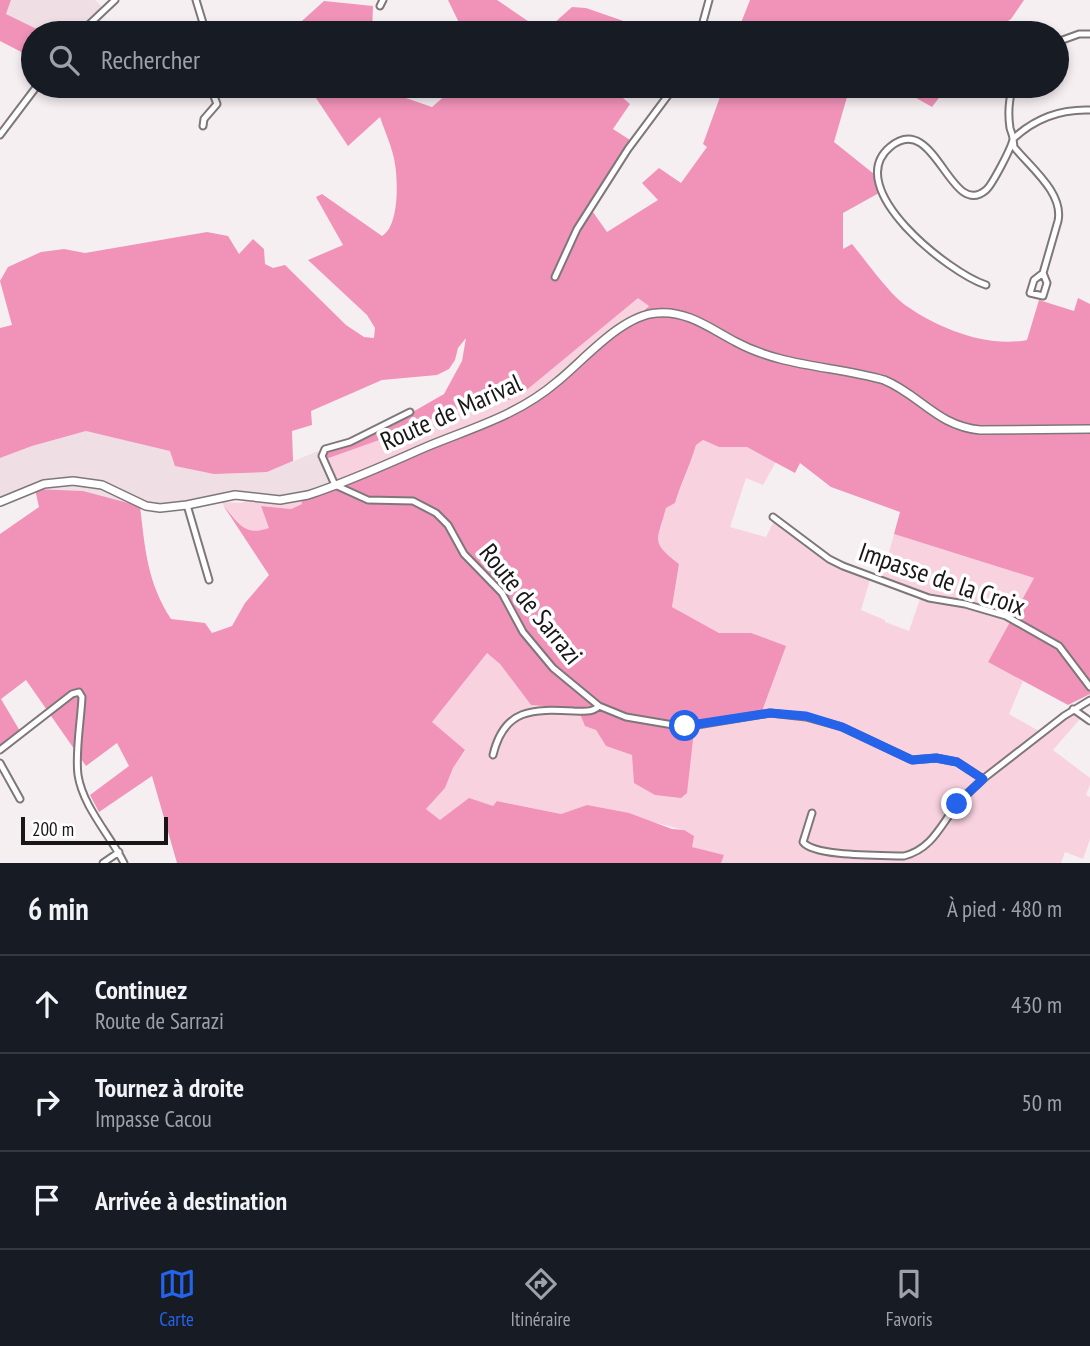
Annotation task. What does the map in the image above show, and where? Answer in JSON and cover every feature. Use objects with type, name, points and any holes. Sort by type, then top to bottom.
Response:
[{"type":"main road","name":"Route de Marival","points":[[0,502],[44,484],[73,481],[102,485],[146,506],[166,508],[235,495],[288,499],[335,485],[520,409],[545,392],[621,327],[636,318],[655,313],[684,316],[769,357],[884,380],[928,410],[971,429],[1090,429]]},
{"type":"street","points":[[93,21],[115,0]]},
{"type":"street","points":[[196,0],[202,21]]},
{"type":"street","points":[[703,21],[709,0]]},
{"type":"street","points":[[1069,38],[1090,34]]},
{"type":"street","points":[[0,135],[28,98]]},
{"type":"street","points":[[203,126],[204,119],[217,104],[215,98]]},
{"type":"street","points":[[555,277],[577,229],[628,149],[667,98]]},
{"type":"street","points":[[1012,98],[1010,115],[1013,147],[1053,194],[1060,212],[1043,273]]},
{"type":"street","points":[[986,285],[971,280],[950,266],[905,225],[882,194],[876,175],[881,156],[894,144],[903,141],[917,142],[928,148],[957,187],[968,195],[979,195],[992,182],[1013,139],[1034,122],[1062,111],[1090,110]]},
{"type":"street","points":[[335,485],[322,456],[325,449],[351,442],[410,412]]},
{"type":"street","name":"Route de Sarrazi","points":[[335,485],[368,500],[413,501],[436,513],[448,525],[464,554],[502,593],[523,632],[553,668],[599,706],[626,717],[685,726],[770,713],[806,716],[842,727],[912,760],[936,758],[957,762],[983,779]]},
{"type":"street","points":[[187,505],[209,580]]},
{"type":"street","name":"Impasse de la Croix","points":[[773,517],[843,566],[929,598],[965,604],[1006,616],[1059,646],[1090,687]]},
{"type":"street","points":[[0,750],[72,694],[79,692],[82,697],[78,776],[93,811],[124,863]]},
{"type":"street","points":[[812,813],[803,842],[810,848],[848,854],[904,856],[913,853],[929,844],[957,804],[983,779],[1073,709],[1090,700]]},
{"type":"street","points":[[493,755],[497,740],[513,719],[521,714],[545,710],[588,712],[599,706]]},
{"type":"street","points":[[1073,709],[1090,721]]},
{"type":"street","points":[[0,763],[20,799]]},
{"type":"street","points":[[103,863],[119,852]]},
{"type":"shaded area","points":[[0,0],[11,0],[6,14],[21,21],[21,52],[0,41]]},
{"type":"shaded area","points":[[11,0],[95,0],[102,7],[87,21],[21,21],[6,14]]},
{"type":"shaded area","points":[[448,0],[497,0],[528,21],[458,21]]},
{"type":"shaded area","points":[[750,0],[1024,0],[1008,21],[742,21]]},
{"type":"shaded area","points":[[324,1],[373,6],[372,21],[302,21]]},
{"type":"shaded area","points":[[572,7],[586,8],[623,21],[556,21]]},
{"type":"shaded area","points":[[316,98],[406,98],[432,107],[442,98],[623,98],[630,104],[613,129],[630,140],[588,205],[607,232],[658,200],[642,183],[659,168],[681,183],[707,147],[703,144],[720,98],[847,98],[834,142],[874,174],[879,193],[843,213],[843,249],[852,244],[905,305],[932,321],[963,334],[979,339],[1011,342],[1027,340],[1039,300],[1074,311],[1078,298],[1090,304],[1090,694],[1068,705],[988,662],[1034,578],[894,534],[900,512],[831,487],[800,463],[795,473],[747,447],[719,447],[703,440],[696,445],[675,503],[666,508],[658,540],[663,550],[679,564],[672,607],[719,633],[751,633],[786,646],[762,711],[695,722],[687,793],[681,798],[655,795],[634,783],[632,755],[606,746],[596,730],[585,726],[578,709],[531,705],[500,664],[487,653],[432,722],[465,750],[453,768],[445,788],[426,809],[440,820],[469,798],[493,806],[497,801],[561,814],[587,805],[629,813],[672,829],[684,830],[694,836],[692,847],[724,855],[721,863],[177,863],[152,776],[99,812],[90,795],[129,766],[117,743],[86,766],[26,680],[1,699],[20,731],[0,747],[0,534],[39,507],[35,489],[83,491],[140,506],[148,564],[163,605],[171,619],[205,623],[212,633],[232,626],[245,603],[269,575],[223,505],[243,527],[254,531],[269,528],[261,506],[291,509],[302,504],[301,500],[536,401],[649,306],[638,298],[523,393],[512,399],[450,410],[413,428],[326,459],[326,452],[355,443],[444,394],[462,361],[466,338],[458,348],[449,369],[437,375],[382,380],[311,411],[312,425],[292,431],[293,461],[267,472],[214,474],[175,466],[170,451],[86,431],[0,458],[0,328],[12,325],[0,281],[8,267],[41,252],[64,249],[85,253],[207,232],[228,236],[239,254],[253,239],[264,249],[265,264],[273,268],[285,265],[346,325],[364,337],[374,338],[375,328],[367,315],[308,260],[343,245],[316,197],[322,194],[382,236],[392,223],[397,192],[396,172],[393,152],[380,117],[348,146]]},
{"type":"shaded area","points":[[916,98],[939,98],[932,107]]},
{"type":"shaded area","points":[[638,297],[649,305],[537,401],[338,485],[326,459],[413,428],[450,410],[512,399],[523,393]]},
{"type":"shaded area","points":[[86,431],[267,472],[318,451],[332,488],[316,495],[228,500],[168,510],[153,509],[82,491],[35,489],[0,504],[0,458]]},
{"type":"shaded area","points":[[703,440],[719,447],[747,447],[776,462],[763,485],[746,478],[730,527],[766,537],[774,521],[824,560],[870,580],[861,610],[885,622],[909,631],[922,593],[882,578],[894,534],[1034,578],[988,662],[1023,681],[1009,714],[1044,734],[1073,711],[1081,718],[1053,750],[1090,778],[1086,795],[1090,797],[1090,839],[1083,859],[1065,852],[1061,863],[721,863],[723,855],[692,847],[684,830],[587,805],[561,814],[498,801],[493,806],[440,820],[426,809],[445,788],[453,768],[465,751],[431,722],[486,652],[500,664],[531,705],[578,709],[606,746],[632,755],[695,722],[715,721],[751,633],[719,633],[672,607],[679,564],[663,550],[658,540],[666,508],[675,503],[696,445]]},
{"type":"shaded area","points":[[251,499],[301,500],[302,504],[291,509],[261,506],[270,528],[255,533],[243,528],[221,502],[241,503]]},
{"type":"route","points":[[685,726],[714,724],[770,713],[806,716],[824,721],[912,760],[946,759],[968,768],[983,779],[957,804]]}]
